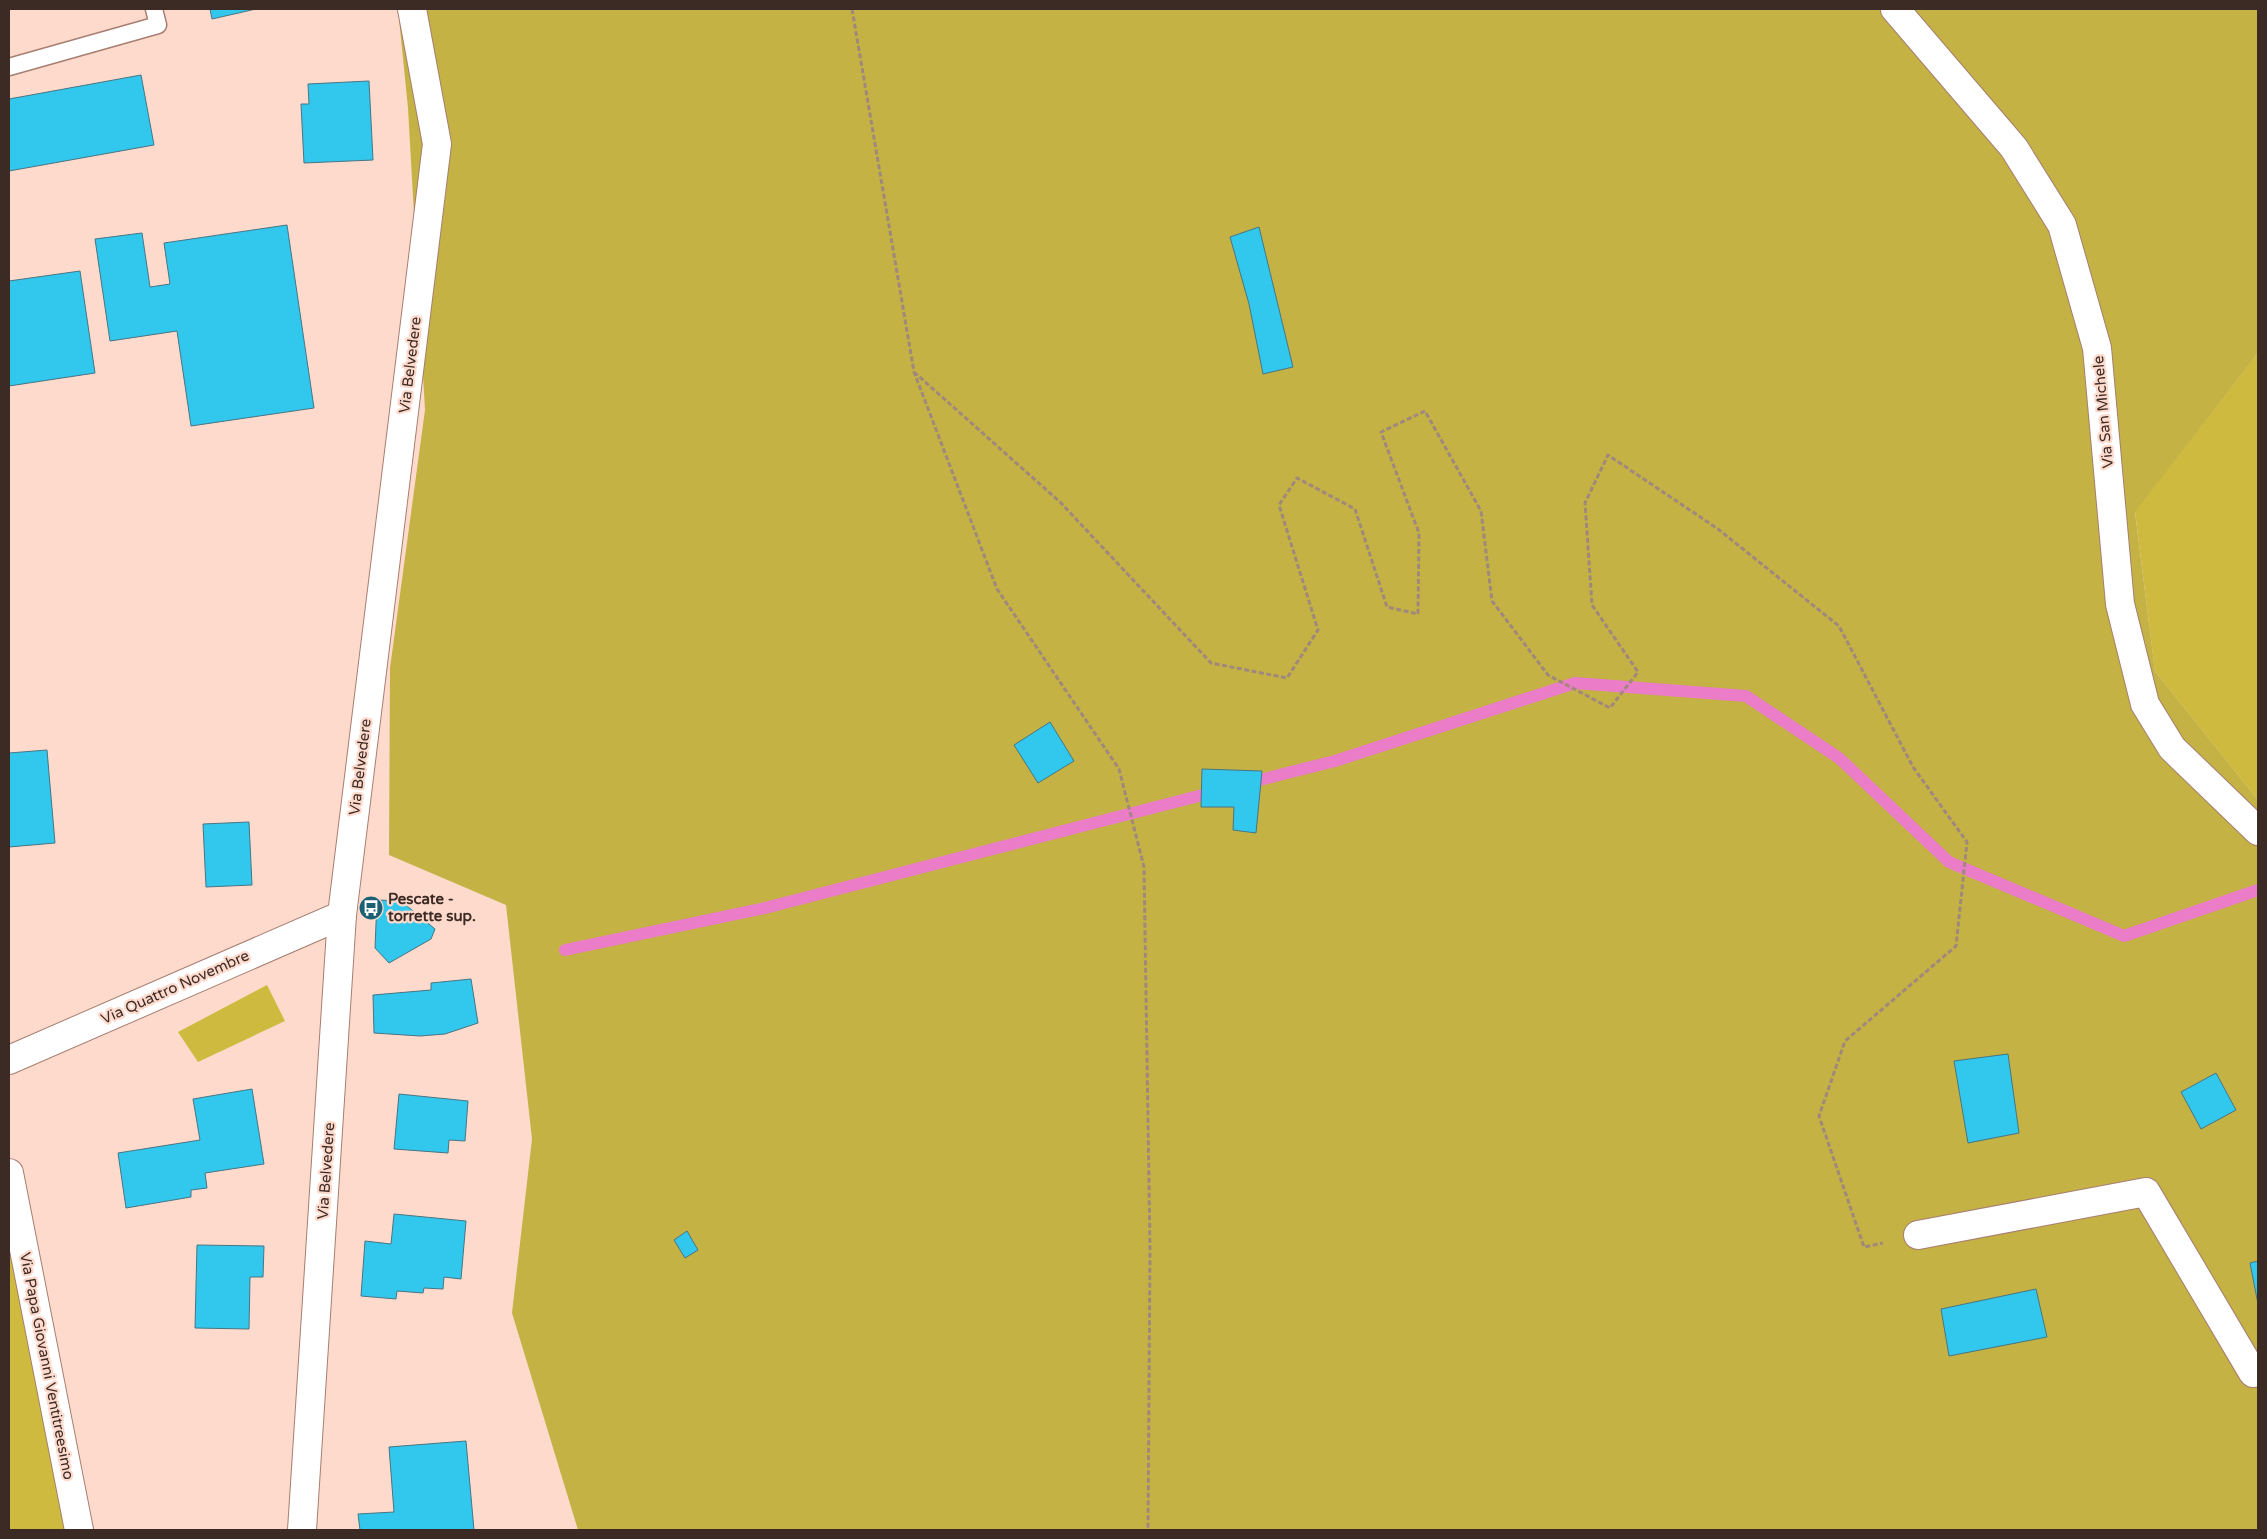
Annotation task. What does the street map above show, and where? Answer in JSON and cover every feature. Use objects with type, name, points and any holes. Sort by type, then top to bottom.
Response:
[{"type":"street","name":"Via Belvedere","points":[[302,1530],[342,915],[437,144],[412,9]]},
{"type":"street","name":"Via San Michele","points":[[1895,9],[2014,148],[2062,225],[2097,348],[2120,604],[2145,704],[2172,748],[2258,831]]},
{"type":"street","name":"Via Quattro Novembre","points":[[9,1060],[342,915]]},
{"type":"street","name":"Via Papa Giovanni Ventitreesimo","points":[[9,1173],[79,1530]]},
{"type":"street","points":[[1918,1235],[2146,1192],[2253,1373],[2258,1372]]},
{"type":"lane","points":[[9,67],[158,25],[154,9]]},
{"type":"path","points":[[852,9],[914,372],[997,588],[1119,769],[1144,867],[1150,1248],[1148,1530]]},
{"type":"path","points":[[914,372],[1060,502],[1211,663],[1288,678],[1318,630],[1279,505],[1298,478],[1355,509],[1387,608],[1418,614],[1420,533],[1381,432],[1426,411],[1481,511],[1492,602],[1548,675],[1610,708],[1638,672],[1592,605],[1585,503],[1608,455],[1718,529],[1839,626],[1914,766],[1967,842],[1956,946],[1845,1041],[1819,1116],[1864,1246],[1918,1235]]},
{"type":"shaded area","points":[[398,9],[2258,9],[2258,353],[2135,512],[2155,671],[2258,800],[2258,1530],[578,1530],[512,1313],[532,1139],[506,905],[389,855],[390,668],[425,410],[408,108]]},
{"type":"shaded area","points":[[2258,353],[2258,800],[2155,671],[2135,511]]},
{"type":"shaded area","points":[[267,985],[285,1021],[198,1062],[178,1032]]},
{"type":"shaded area","points":[[9,1223],[70,1530],[9,1530]]},
{"type":"building","points":[[210,9],[256,9],[212,19]]},
{"type":"building","points":[[141,75],[154,145],[9,171],[9,99]]},
{"type":"building","points":[[369,81],[373,160],[304,163],[301,104],[309,104],[308,84]]},
{"type":"building","points":[[287,225],[314,408],[191,426],[177,331],[110,341],[95,239],[142,233],[150,287],[170,284],[164,243]]},
{"type":"building","points":[[1259,227],[1293,367],[1263,374],[1249,304],[1230,237]]},
{"type":"building","points":[[80,271],[95,373],[9,386],[9,281]]},
{"type":"building","points":[[1050,722],[1074,761],[1038,783],[1014,745]]},
{"type":"building","points":[[47,750],[55,843],[9,847],[9,753]]},
{"type":"building","points":[[1202,769],[1262,771],[1256,833],[1233,830],[1234,807],[1201,807]]},
{"type":"building","points":[[249,822],[252,885],[206,887],[203,824]]},
{"type":"building","points":[[377,900],[401,901],[435,929],[431,939],[389,963],[375,948]]},
{"type":"building","points":[[471,979],[478,1023],[445,1034],[420,1036],[374,1033],[373,995],[431,990],[431,983]]},
{"type":"building","points":[[2008,1054],[2019,1133],[1968,1143],[1954,1061]]},
{"type":"building","points":[[2216,1073],[2236,1110],[2201,1129],[2181,1092]]},
{"type":"building","points":[[252,1089],[264,1164],[205,1173],[207,1188],[191,1190],[191,1197],[126,1208],[118,1153],[200,1140],[193,1099]]},
{"type":"building","points":[[399,1094],[468,1101],[465,1141],[449,1140],[448,1153],[394,1149]]},
{"type":"building","points":[[394,1214],[466,1221],[461,1279],[444,1277],[443,1289],[424,1288],[423,1293],[397,1291],[396,1299],[361,1296],[365,1241],[391,1244]]},
{"type":"building","points":[[687,1231],[698,1250],[685,1258],[674,1240]]},
{"type":"building","points":[[197,1245],[264,1246],[263,1277],[250,1277],[249,1329],[195,1328]]},
{"type":"building","points":[[2258,1261],[2258,1304],[2250,1263]]},
{"type":"building","points":[[2036,1289],[2047,1337],[1949,1356],[1941,1309]]},
{"type":"building","points":[[466,1441],[474,1530],[360,1530],[358,1514],[394,1512],[389,1447]]},
{"type":"waterway","points":[[1244,784],[1335,761],[1575,683],[1746,696],[1839,758],[1949,862],[2124,936],[2258,890]]},
{"type":"waterway","points":[[565,950],[765,908],[1218,791]]},
{"type":"place","name":"Pescate - torrette sup.","points":[[371,908]]}]
